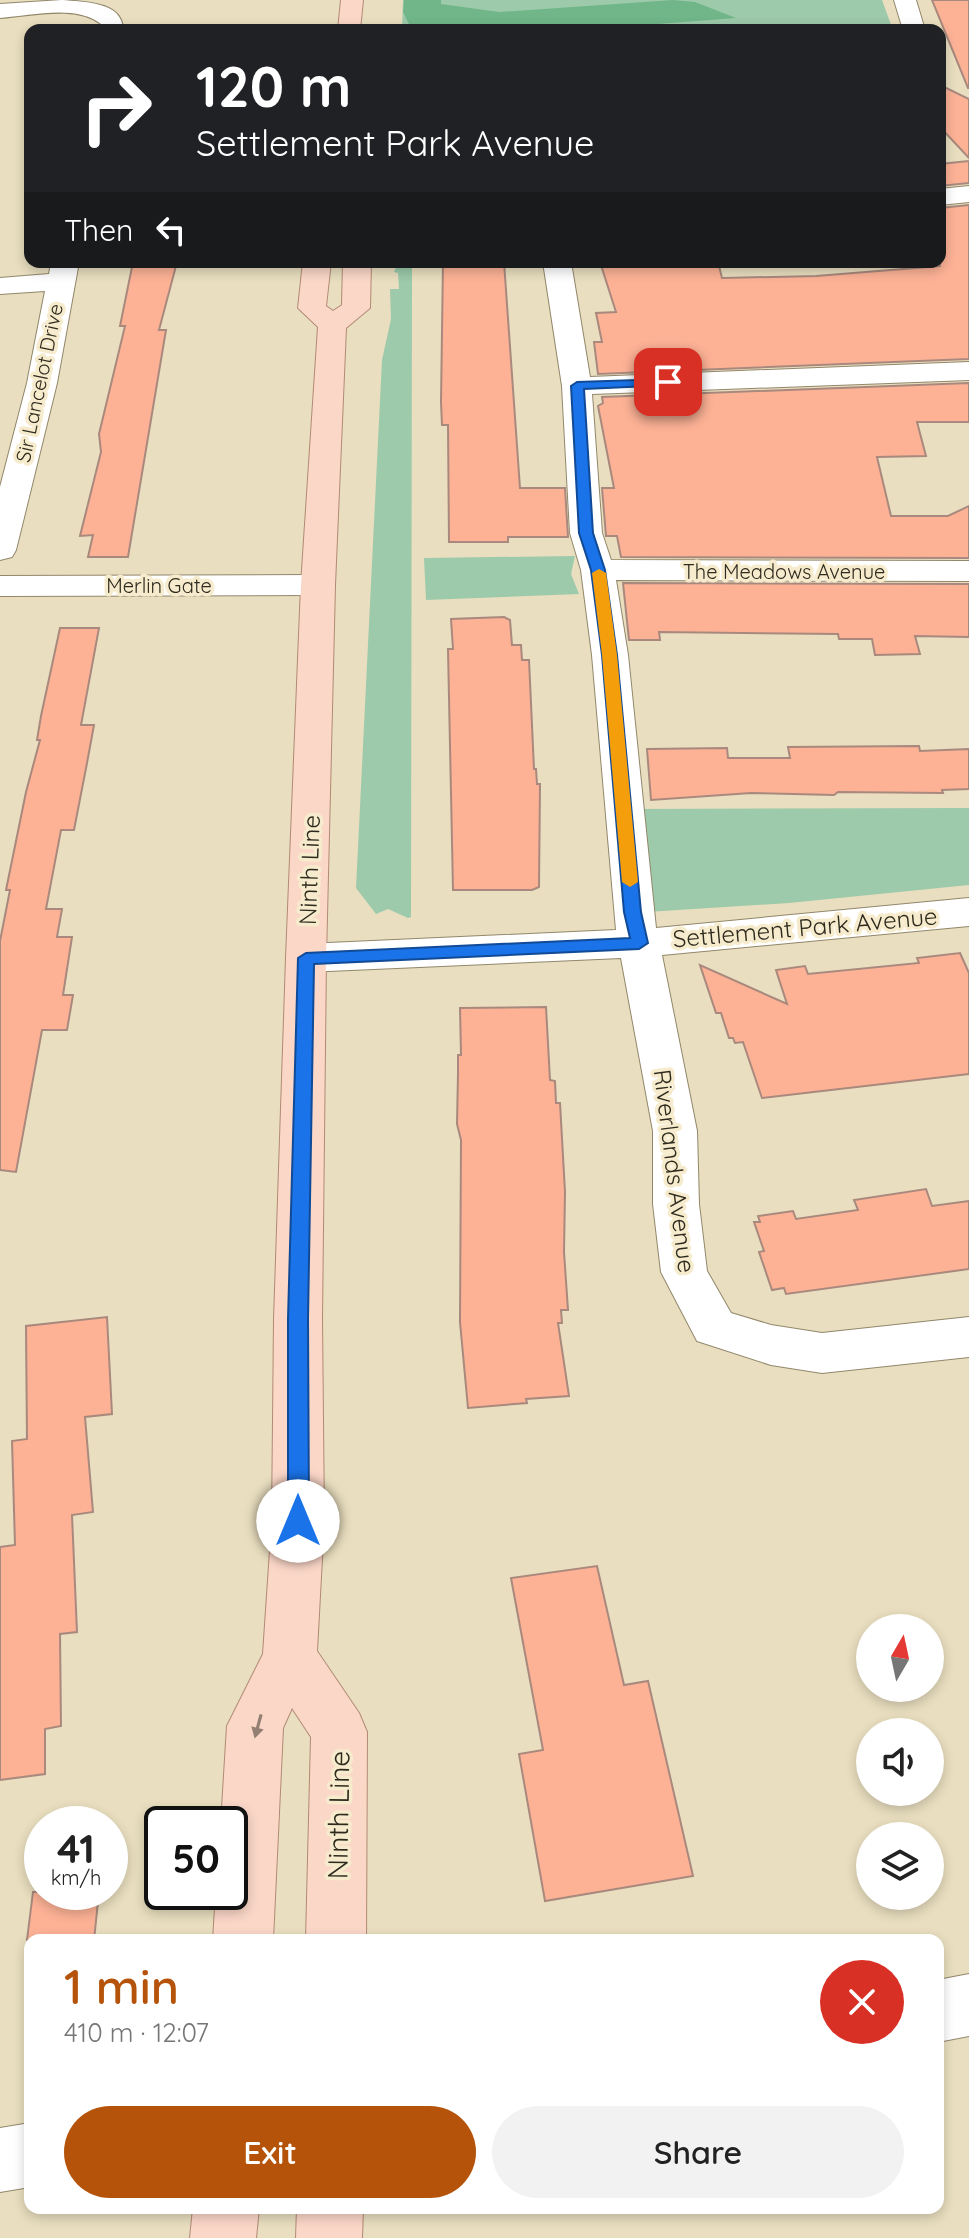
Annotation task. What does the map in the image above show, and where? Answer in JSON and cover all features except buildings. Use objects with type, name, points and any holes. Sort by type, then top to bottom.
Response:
[{"type":"main road","points":[[350,24],[352,0]]},
{"type":"main road","points":[[316,268],[312,308],[332,325],[356,308],[357,268]]},
{"type":"main road","name":"Ninth Line","points":[[243,1934],[255,1726],[290,1656],[298,1521],[298,1304],[306,958],[318,585],[332,325]]},
{"type":"main road","name":"Ninth Line","points":[[290,1656],[339,1732],[336,1934]]},
{"type":"main road","points":[[223,2238],[225,2214]]},
{"type":"main road","points":[[329,2238],[330,2214]]},
{"type":"street","points":[[905,0],[912,24]]},
{"type":"street","points":[[0,11],[62,7],[97,10],[112,24]]},
{"type":"street","points":[[946,196],[969,194]]},
{"type":"street","points":[[946,214],[969,212]]},
{"type":"street","name":"Riverlands Avenue","points":[[558,268],[577,386],[586,533],[598,570],[610,655],[633,912],[675,1131],[676,1204],[684,1272],[714,1327],[771,1345],[822,1353],[969,1337]]},
{"type":"street","points":[[0,286],[62,272]]},
{"type":"street","name":"Sir Lancelot Drive","points":[[0,550],[42,383],[62,272]]},
{"type":"street","points":[[577,386],[969,371]]},
{"type":"street","name":"The Meadows Avenue","points":[[598,570],[969,571]]},
{"type":"street","name":"Merlin Gate","points":[[0,586],[318,585]]},
{"type":"street","name":"Settlement Park Avenue","points":[[306,958],[639,943],[969,912]]},
{"type":"street","points":[[944,2010],[969,2005]]},
{"type":"street","points":[[0,2160],[24,2156]]},
{"type":"green space","points":[[403,0],[882,0],[891,24],[402,24]]},
{"type":"green space","points":[[404,0],[441,0],[441,4],[499,12],[673,0],[695,2],[736,18],[657,24],[409,24],[403,12]]},
{"type":"green space","points":[[396,268],[412,268],[411,917],[408,918],[388,909],[376,914],[356,888],[382,360],[391,319],[390,289],[399,289],[398,273],[394,272]]},
{"type":"green space","points":[[575,556],[571,574],[579,594],[426,600],[424,558]]},
{"type":"green space","points":[[969,808],[969,885],[789,903],[647,912],[635,809]]},
{"type":"slow traffic","points":[[599,573],[610,655],[630,882]]},
{"type":"route","points":[[298,1521],[298,1319],[306,958],[639,943],[633,912],[610,655],[598,570],[586,533],[577,386],[668,382]]}]
